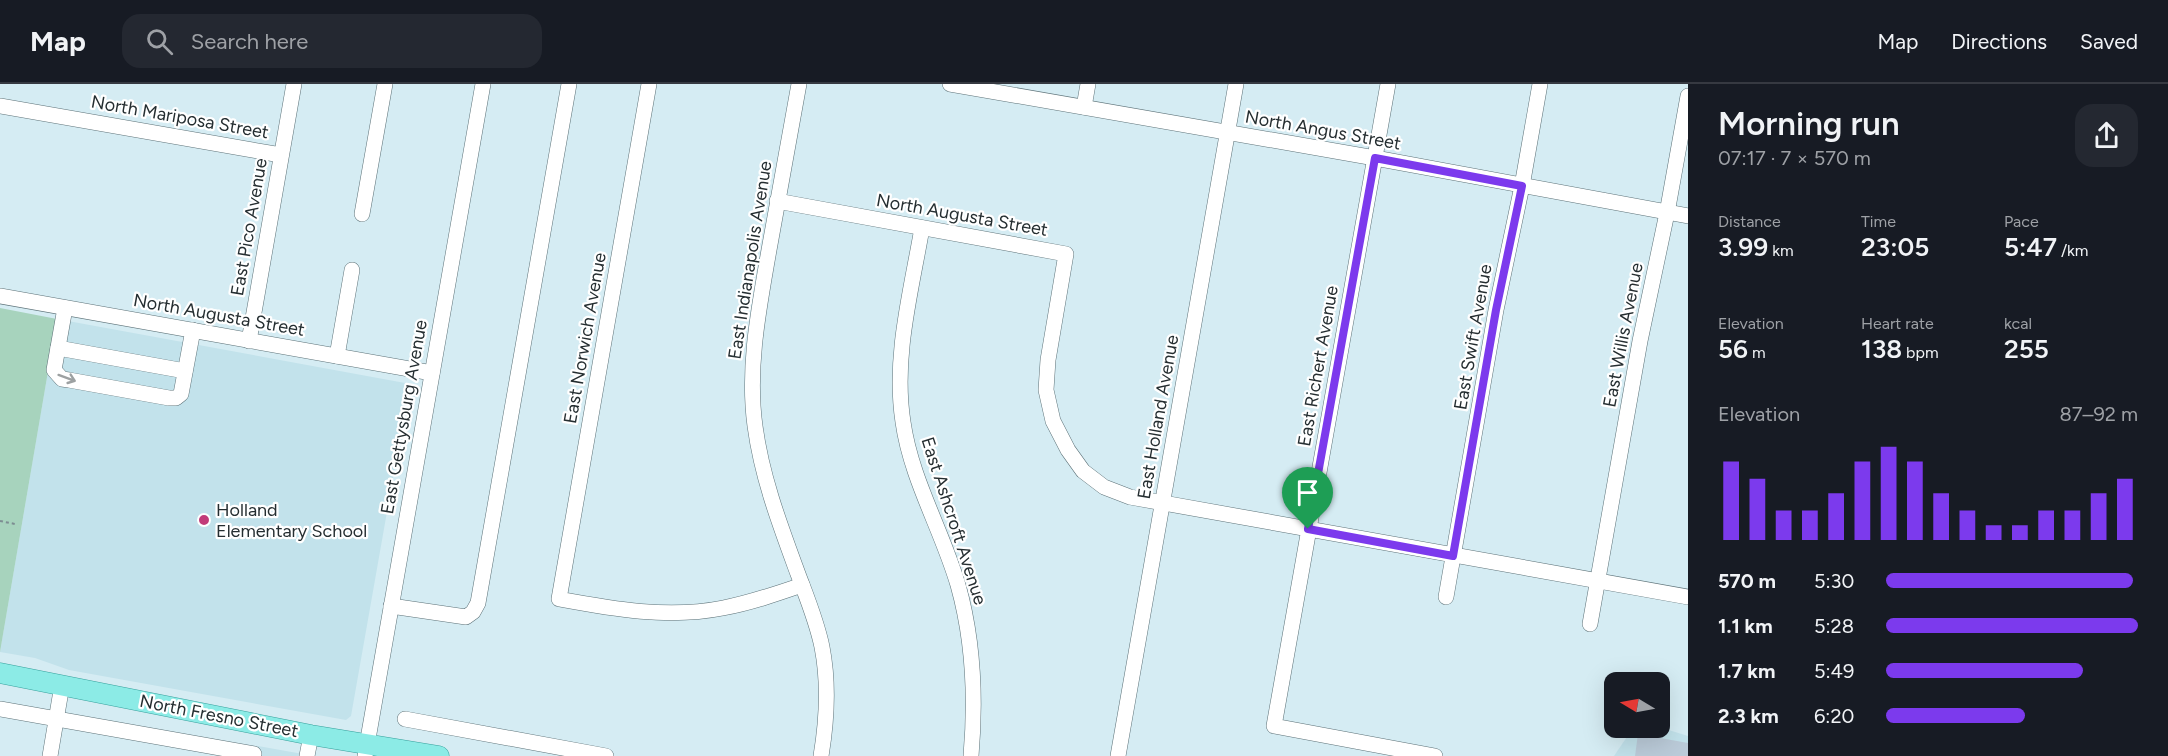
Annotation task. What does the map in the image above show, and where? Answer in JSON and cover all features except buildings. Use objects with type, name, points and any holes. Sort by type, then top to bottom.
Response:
[{"type":"main road","name":"North Fresno Street","points":[[0,673],[311,735],[366,750],[439,756]]},
{"type":"street","name":"East Pico Avenue","points":[[249,341],[294,84]]},
{"type":"street","points":[[362,214],[385,84]]},
{"type":"street","name":"East Gettysburg Avenue","points":[[366,750],[483,84]]},
{"type":"street","points":[[391,606],[466,617],[473,612],[478,603],[569,84]]},
{"type":"street","name":"East Norwich Avenue","points":[[649,84],[559,599],[636,612],[689,613],[722,609],[755,601],[802,585]]},
{"type":"street","name":"East Indianapolis Avenue","points":[[799,84],[754,343],[752,382],[761,465],[813,614],[822,648],[826,688],[825,732],[821,756]]},
{"type":"street","name":"North Angus Street","points":[[950,84],[1375,158],[1688,216]]},
{"type":"street","points":[[1084,108],[1088,84]]},
{"type":"street","name":"East Holland Avenue","points":[[1118,756],[1236,84]]},
{"type":"street","name":"East Richert Avenue","points":[[1389,84],[1274,726],[1435,756]]},
{"type":"street","name":"East Swift Avenue","points":[[1446,597],[1496,310],[1522,186],[1540,84]]},
{"type":"street","name":"East Willis Avenue","points":[[1599,581],[1640,341],[1667,213],[1688,96]]},
{"type":"street","name":"North Mariposa Street","points":[[0,106],[281,155]]},
{"type":"street","name":"North Augusta Street","points":[[777,201],[1066,254],[1048,360],[1046,390],[1053,421],[1068,450],[1083,471],[1104,487],[1130,497],[1688,597]]},
{"type":"street","name":"East Ashcroft Avenue","points":[[922,228],[904,329],[900,360],[900,393],[903,423],[910,454],[958,584],[970,637],[974,694],[971,756]]},
{"type":"street","points":[[337,356],[352,270]]},
{"type":"street","name":"North Augusta Street","points":[[0,296],[432,373]]},
{"type":"street","points":[[65,308],[54,370],[62,379],[176,398],[181,394],[193,330]]},
{"type":"street","points":[[58,348],[185,371]]},
{"type":"street","points":[[1590,624],[1599,581]]},
{"type":"street","points":[[50,756],[62,685]]},
{"type":"street","points":[[0,709],[254,753]]},
{"type":"street","points":[[405,719],[606,756]]},
{"type":"street","points":[[307,756],[311,735]]},
{"type":"path","points":[[0,521],[15,524]]},
{"type":"shaded area","name":"Holland Elementary School","points":[[57,319],[405,383],[409,387],[351,716],[346,720],[69,670],[35,658],[0,652]]},
{"type":"shaded area","points":[[1670,730],[1688,736],[1688,756],[1614,756],[1626,738],[1670,738]]},
{"type":"shaded area","points":[[258,746],[314,756],[256,756]]},
{"type":"green space","points":[[0,308],[57,319],[0,652]]},
{"type":"place","name":"Holland Elementary School","points":[[204,520]]},
{"type":"route","points":[[1375,158],[1522,186],[1496,310],[1453,556],[1308,529],[1375,158]]}]
